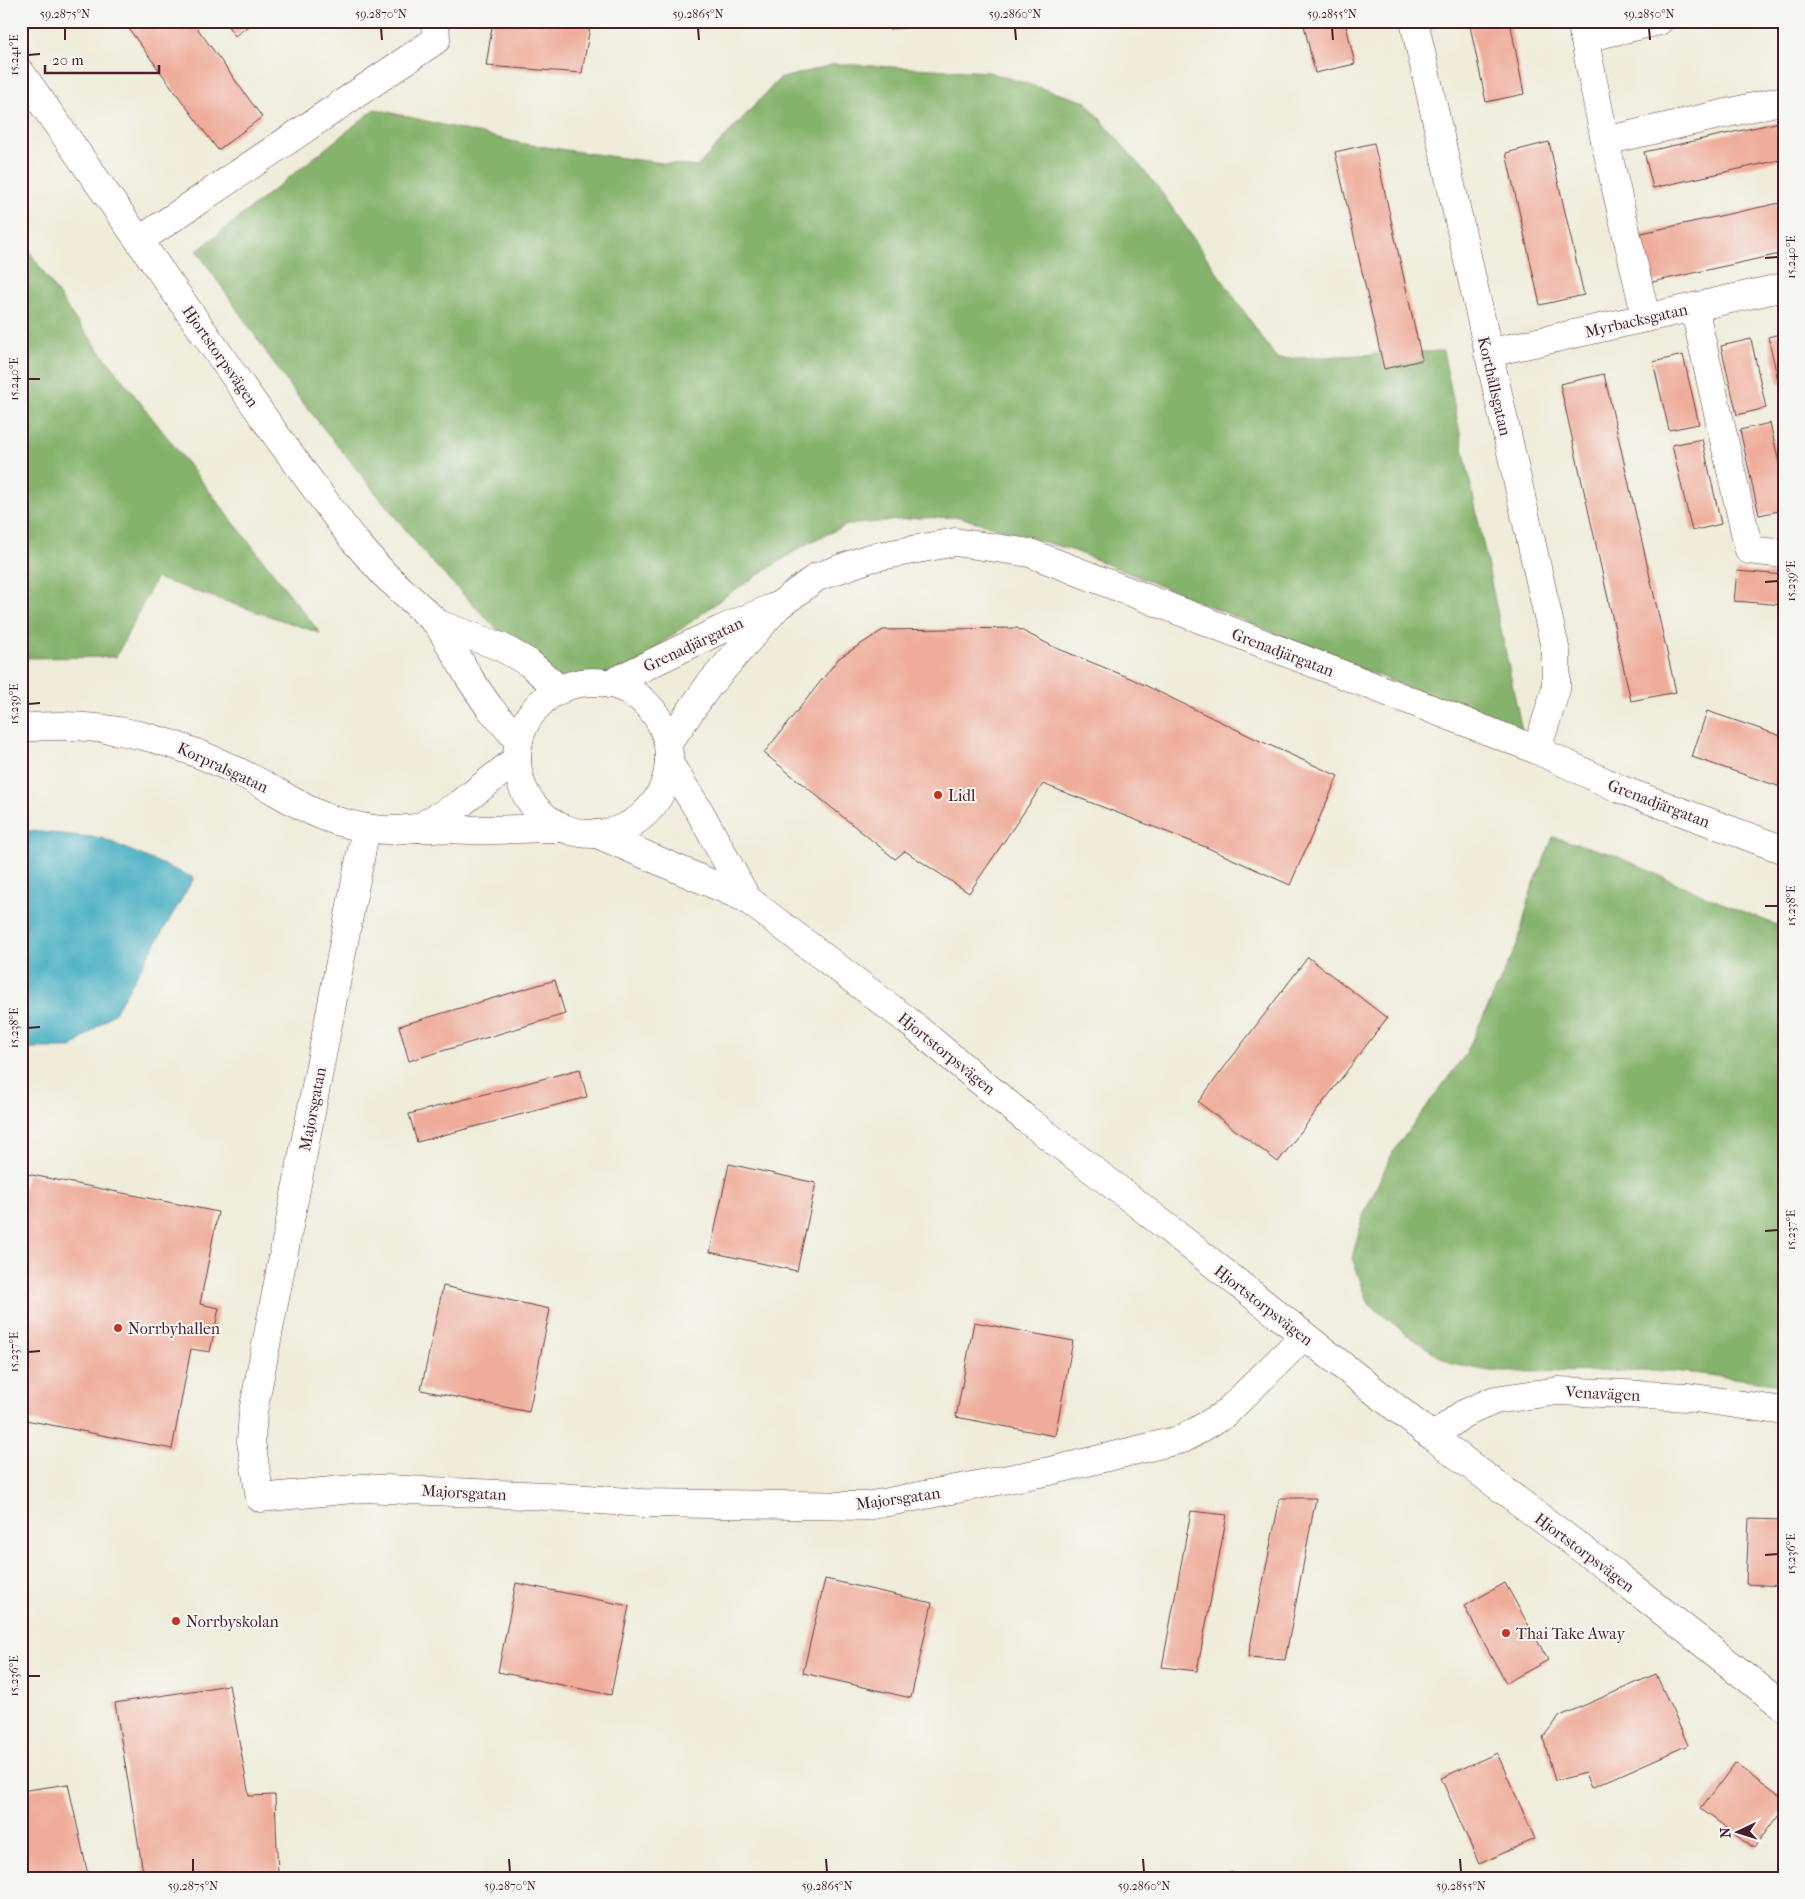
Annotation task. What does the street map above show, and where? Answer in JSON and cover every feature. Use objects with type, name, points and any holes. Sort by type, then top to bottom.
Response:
[{"type":"street","points":[[140,240],[436,40],[434,21]]},
{"type":"street","name":"Korthållsgatan","points":[[1414,21],[1556,652],[1556,688],[1537,750]]},
{"type":"street","points":[[1646,318],[1605,141],[1583,30],[1659,21]]},
{"type":"street","name":"Hjortstorpsvägen","points":[[21,73],[276,435],[352,538],[384,574],[438,624],[518,750]]},
{"type":"street","points":[[1605,141],[1784,100]]},
{"type":"street","name":"Myrbacksgatan","points":[[1488,352],[1784,287]]},
{"type":"street","points":[[1694,307],[1750,550],[1784,554]]},
{"type":"street","name":"Grenadjärgatan","points":[[669,753],[709,685],[778,606],[817,577],[870,558],[955,542],[1030,553],[1537,750],[1620,790],[1784,850]]},
{"type":"street","name":"Grenadjärgatan","points":[[608,684],[720,630],[778,606]]},
{"type":"street","name":"Hjortstorpsvägen","points":[[438,624],[501,647],[528,664],[560,690]]},
{"type":"street","name":"Hjortstorpsvägen","points":[[669,753],[666,782],[657,800],[644,815],[630,825],[614,831],[597,834],[579,833],[563,828],[548,819],[535,807],[519,776],[518,750],[525,725],[534,710],[546,698],[576,684],[592,682],[608,684],[631,693],[651,708],[662,724],[669,753],[747,899]]},
{"type":"street","name":"Korpralsgatan","points":[[21,728],[75,726],[112,729],[145,735],[207,756],[254,779],[307,810],[366,828],[392,830],[418,828],[475,830],[563,828]]},
{"type":"street","name":"Korpralsgatan","points":[[418,828],[460,804],[518,750]]},
{"type":"street","name":"Majorsgatan","points":[[366,828],[253,1412],[252,1441],[260,1498],[363,1488],[642,1502],[867,1506],[1050,1471],[1183,1439],[1225,1414],[1304,1336]]},
{"type":"street","name":"Hjortstorpsvägen","points":[[597,834],[747,899],[908,1020],[1026,1119],[1126,1195],[1432,1437],[1614,1573],[1784,1708]]},
{"type":"street","name":"Venavägen","points":[[1432,1437],[1463,1414],[1495,1400],[1558,1391],[1688,1397],[1784,1412]]},
{"type":"green space","points":[[835,64],[989,72],[1086,102],[1157,186],[1277,359],[1443,351],[1522,731],[1413,690],[1075,551],[960,517],[919,518],[847,525],[808,543],[727,595],[649,653],[616,692],[594,680],[548,682],[430,560],[291,388],[197,251],[375,109],[524,144],[697,167],[779,79]]},
{"type":"green space","points":[[21,239],[75,319],[320,633],[156,578],[116,657],[21,658]]},
{"type":"green space","points":[[1553,837],[1612,854],[1705,896],[1784,928],[1784,1384],[1674,1371],[1496,1372],[1451,1364],[1406,1334],[1369,1304],[1352,1258],[1363,1216],[1394,1150],[1465,1055],[1518,943],[1531,891]]},
{"type":"water","points":[[21,830],[102,838],[194,878],[115,1012],[71,1048],[21,1048]]},
{"type":"building","points":[[132,21],[192,21],[262,117],[218,150],[126,25]]},
{"type":"building","points":[[224,21],[255,21],[235,36]]},
{"type":"building","points":[[493,21],[591,21],[582,73],[486,66]]},
{"type":"building","points":[[888,21],[930,21],[930,26],[888,29]]},
{"type":"building","points":[[1303,21],[1345,21],[1355,64],[1315,73]]},
{"type":"building","points":[[1469,21],[1510,21],[1524,94],[1486,102]]},
{"type":"building","points":[[1784,121],[1784,159],[1653,188],[1644,152]]},
{"type":"building","points":[[1549,142],[1584,295],[1540,305],[1506,153]]},
{"type":"building","points":[[1374,143],[1422,360],[1384,369],[1335,152]]},
{"type":"building","points":[[1784,202],[1784,253],[1648,283],[1637,234]]},
{"type":"building","points":[[1784,333],[1784,383],[1779,384],[1768,337]]},
{"type":"building","points":[[1751,339],[1766,408],[1737,415],[1721,346]]},
{"type":"building","points":[[1683,355],[1699,424],[1669,430],[1653,362]]},
{"type":"building","points":[[1604,374],[1676,692],[1631,701],[1560,384]]},
{"type":"building","points":[[1770,423],[1784,485],[1784,510],[1759,515],[1740,430]]},
{"type":"building","points":[[1702,439],[1721,524],[1692,531],[1672,445]]},
{"type":"building","points":[[1737,571],[1784,575],[1784,605],[1734,601]]},
{"type":"building","points":[[1017,628],[1054,647],[1130,678],[1338,776],[1290,885],[1208,848],[1043,784],[969,893],[905,851],[895,859],[764,753],[839,658],[883,630]]},
{"type":"building","points":[[1707,711],[1784,737],[1784,788],[1692,757]]},
{"type":"building","points":[[1308,957],[1387,1018],[1278,1162],[1198,1102]]},
{"type":"building","points":[[555,980],[565,1014],[409,1061],[399,1026]]},
{"type":"building","points":[[580,1069],[587,1097],[417,1142],[409,1114]]},
{"type":"building","points":[[729,1164],[816,1183],[797,1271],[710,1252]]},
{"type":"building","name":"Norrbyhallen","points":[[27,1174],[218,1212],[200,1304],[219,1308],[210,1352],[191,1349],[172,1449],[21,1419],[21,1202]]},
{"type":"building","points":[[443,1286],[550,1309],[529,1412],[421,1390]]},
{"type":"building","points":[[974,1322],[1073,1341],[1055,1436],[956,1417]]},
{"type":"building","points":[[1280,1498],[1316,1498],[1285,1660],[1248,1657]]},
{"type":"building","points":[[1191,1511],[1227,1515],[1197,1671],[1162,1667]]},
{"type":"building","points":[[1749,1519],[1784,1520],[1783,1586],[1746,1584]]},
{"type":"building","points":[[825,1579],[932,1603],[911,1698],[803,1673]]},
{"type":"building","points":[[516,1583],[629,1606],[611,1695],[498,1672]]},
{"type":"building","name":"Thai Take Away","points":[[1505,1583],[1548,1660],[1506,1683],[1464,1606]]},
{"type":"building","points":[[1656,1674],[1688,1745],[1591,1788],[1585,1773],[1555,1781],[1543,1737],[1560,1716]]},
{"type":"building","points":[[229,1685],[249,1796],[275,1795],[278,1878],[144,1878],[115,1703]]},
{"type":"building","points":[[1497,1753],[1535,1839],[1479,1864],[1441,1778]]},
{"type":"building","points":[[1735,1763],[1784,1799],[1784,1807],[1754,1848],[1701,1809]]},
{"type":"building","points":[[68,1784],[88,1875],[71,1878],[21,1878],[21,1791]]},
{"type":"building","points":[[1232,1872],[1235,1878],[1221,1878]]},
{"type":"place","name":"Lidl","points":[[938,795]]},
{"type":"place","name":"Norrbyhallen","points":[[118,1328]]},
{"type":"place","name":"Norrbyskolan","points":[[176,1621]]},
{"type":"place","name":"Thai Take Away","points":[[1506,1633]]}]
